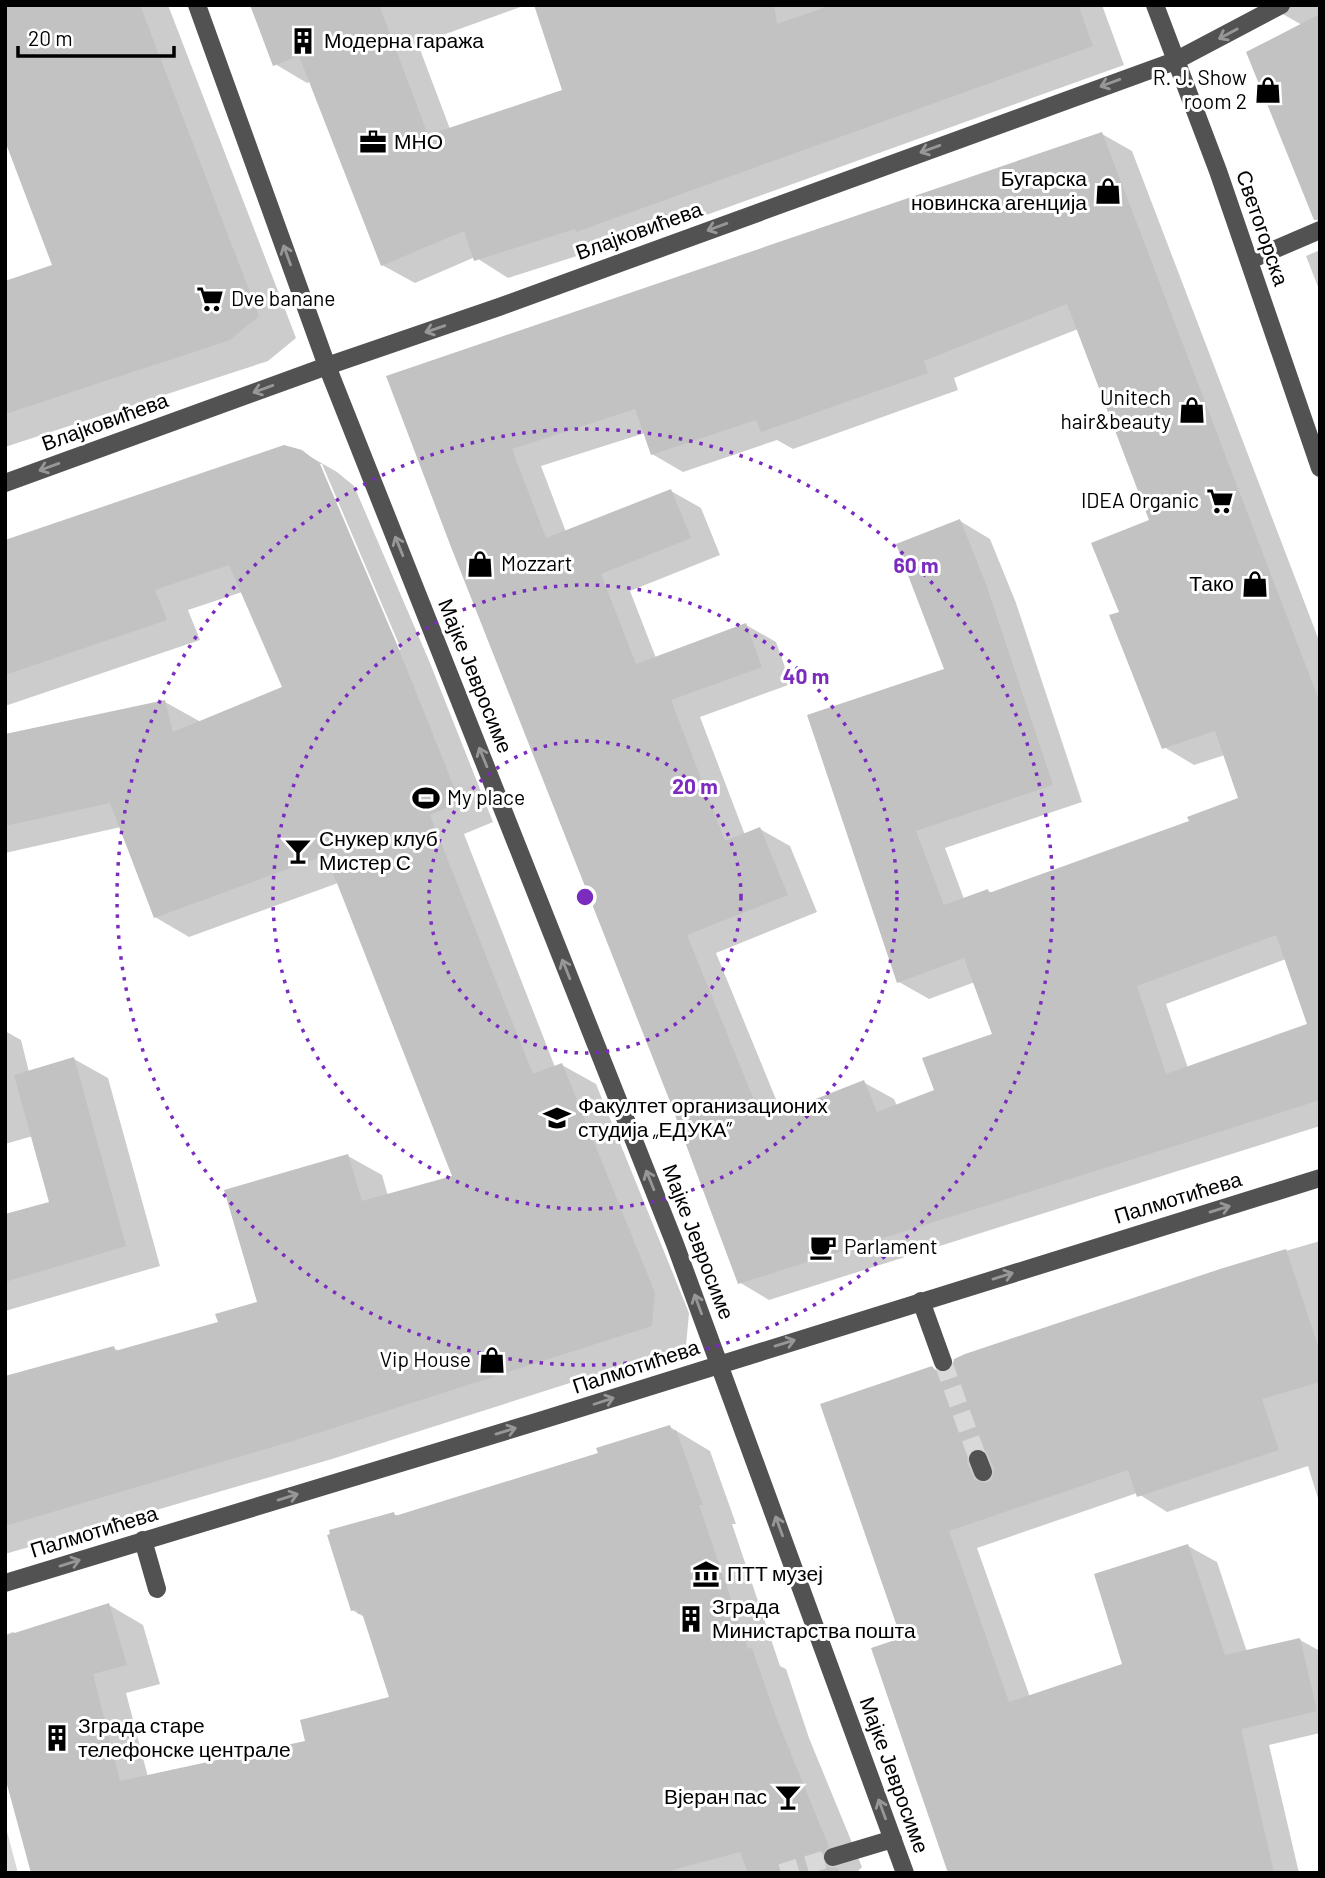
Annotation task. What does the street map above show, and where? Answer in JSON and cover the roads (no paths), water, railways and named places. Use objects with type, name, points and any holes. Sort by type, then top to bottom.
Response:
[{"type":"street","name":"Мајке Јевросиме","points":[[197,5],[327,366],[675,1244],[905,1873]]},
{"type":"street","name":"Светогорска","points":[[1155,5],[1250,260],[1320,468]]},
{"type":"street","name":"Влајковићева","points":[[5,483],[1175,61],[1281,5]]},
{"type":"street","points":[[1250,260],[1320,230]]},
{"type":"street","name":"Палмотићева","points":[[5,1583],[539,1422],[1320,1178]]},
{"type":"street","points":[[921,1301],[943,1362]]},
{"type":"street","points":[[143,1540],[157,1590]]},
{"type":"street","points":[[833,1857],[893,1839]]},
{"type":"tunnel","points":[[943,1362],[978,1459]]},
{"type":"tunnel","points":[[781,1873],[833,1857]]},
{"type":"place","name":"Модерна гаража","points":[[303,41]]},
{"type":"place","name":"R. J. Show room 2","points":[[1268,90]]},
{"type":"place","name":"МНО","points":[[373,142]]},
{"type":"place","name":"Бугарска новинска агенција","points":[[1108,191]]},
{"type":"place","name":"Dve banane","points":[[210,299]]},
{"type":"place","name":"Unitech hair&beauty","points":[[1192,410]]},
{"type":"place","name":"IDEA Organic","points":[[1220,501]]},
{"type":"place","name":"Mozzart","points":[[480,564]]},
{"type":"place","name":"Тако","points":[[1255,584]]},
{"type":"place","name":"My place","points":[[426,798]]},
{"type":"place","name":"Снукер клуб Мистер С","points":[[298,851]]},
{"type":"place","name":"Факултет организационих студија „ЕДУКА”","points":[[557,1118]]},
{"type":"place","name":"Parlament","points":[[823,1247]]},
{"type":"place","name":"Vip House","points":[[492,1360]]},
{"type":"place","name":"ПТТ музеј","points":[[706,1574]]},
{"type":"place","name":"Зграда Министарства пошта","points":[[691,1619]]},
{"type":"place","name":"Зграда старе телефонске централе","points":[[57,1738]]},
{"type":"place","name":"Вјеран пас","points":[[788,1797]]}]
